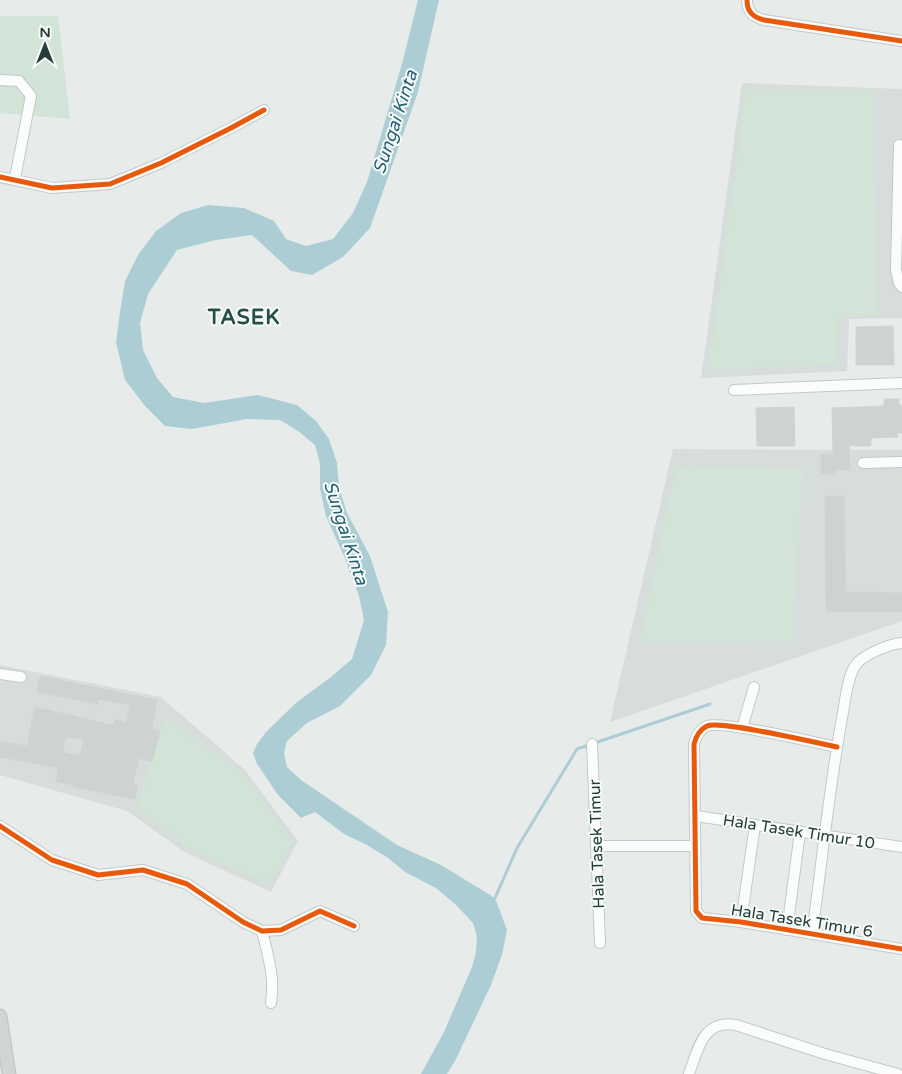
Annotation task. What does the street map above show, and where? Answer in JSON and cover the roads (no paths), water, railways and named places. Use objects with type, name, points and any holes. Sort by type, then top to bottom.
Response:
[{"type":"main road","points":[[0,1016],[9,1074]]},
{"type":"street","points":[[747,0],[747,8],[751,14],[764,20],[902,41]]},
{"type":"street","points":[[0,80],[19,81],[31,96],[15,178]]},
{"type":"street","points":[[0,176],[52,188],[110,184],[161,163],[264,110]]},
{"type":"street","points":[[898,144],[896,270],[902,288]]},
{"type":"street","points":[[734,390],[902,383]]},
{"type":"street","points":[[863,463],[902,462]]},
{"type":"street","points":[[812,934],[837,747],[850,676],[854,667],[873,652],[899,644]]},
{"type":"street","points":[[0,674],[21,677]]},
{"type":"street","points":[[742,728],[754,688]]},
{"type":"street","points":[[596,846],[694,846],[696,816],[694,744],[697,734],[709,725],[742,728],[837,747]]},
{"type":"street","name":"Hala Tasek Timur","points":[[592,744],[600,944]]},
{"type":"street","name":"Hala Tasek Timur 10","points":[[696,816],[902,847]]},
{"type":"street","points":[[741,922],[755,825]]},
{"type":"street","points":[[0,826],[52,860],[98,874],[143,870],[187,884],[243,922],[262,931],[280,930],[320,911],[354,926]]},
{"type":"street","points":[[787,930],[800,832]]},
{"type":"street","name":"Hala Tasek Timur 6","points":[[694,846],[696,912],[702,918],[741,922],[902,949]]},
{"type":"street","points":[[262,931],[274,988],[271,1003]]},
{"type":"street","points":[[689,1074],[708,1031],[725,1023],[898,1074]]},
{"type":"water","name":"Sungai Kinta","points":[[418,0],[439,0],[418,92],[370,228],[343,257],[312,275],[291,271],[252,235],[216,240],[177,250],[148,294],[140,323],[143,350],[157,378],[173,397],[204,403],[258,395],[297,405],[316,421],[329,439],[337,463],[339,487],[347,513],[370,556],[388,612],[386,645],[371,675],[340,706],[307,723],[287,741],[284,753],[287,767],[301,780],[397,845],[441,865],[495,898],[507,930],[502,955],[491,985],[447,1074],[421,1074],[444,1032],[472,967],[477,937],[473,923],[436,888],[405,872],[388,858],[367,845],[344,834],[315,812],[301,818],[278,795],[257,764],[253,753],[267,731],[297,702],[352,659],[364,620],[359,596],[326,516],[320,489],[320,464],[315,445],[298,431],[280,420],[247,419],[192,429],[165,426],[145,406],[125,380],[116,342],[125,281],[138,255],[156,231],[181,213],[208,205],[244,208],[274,221],[286,239],[306,246],[333,239],[353,213],[367,182],[402,64]]},
{"type":"waterway","points":[[495,898],[517,848],[577,749],[710,704]]},
{"type":"district","name":"TASEK","points":[[244,317]]}]
